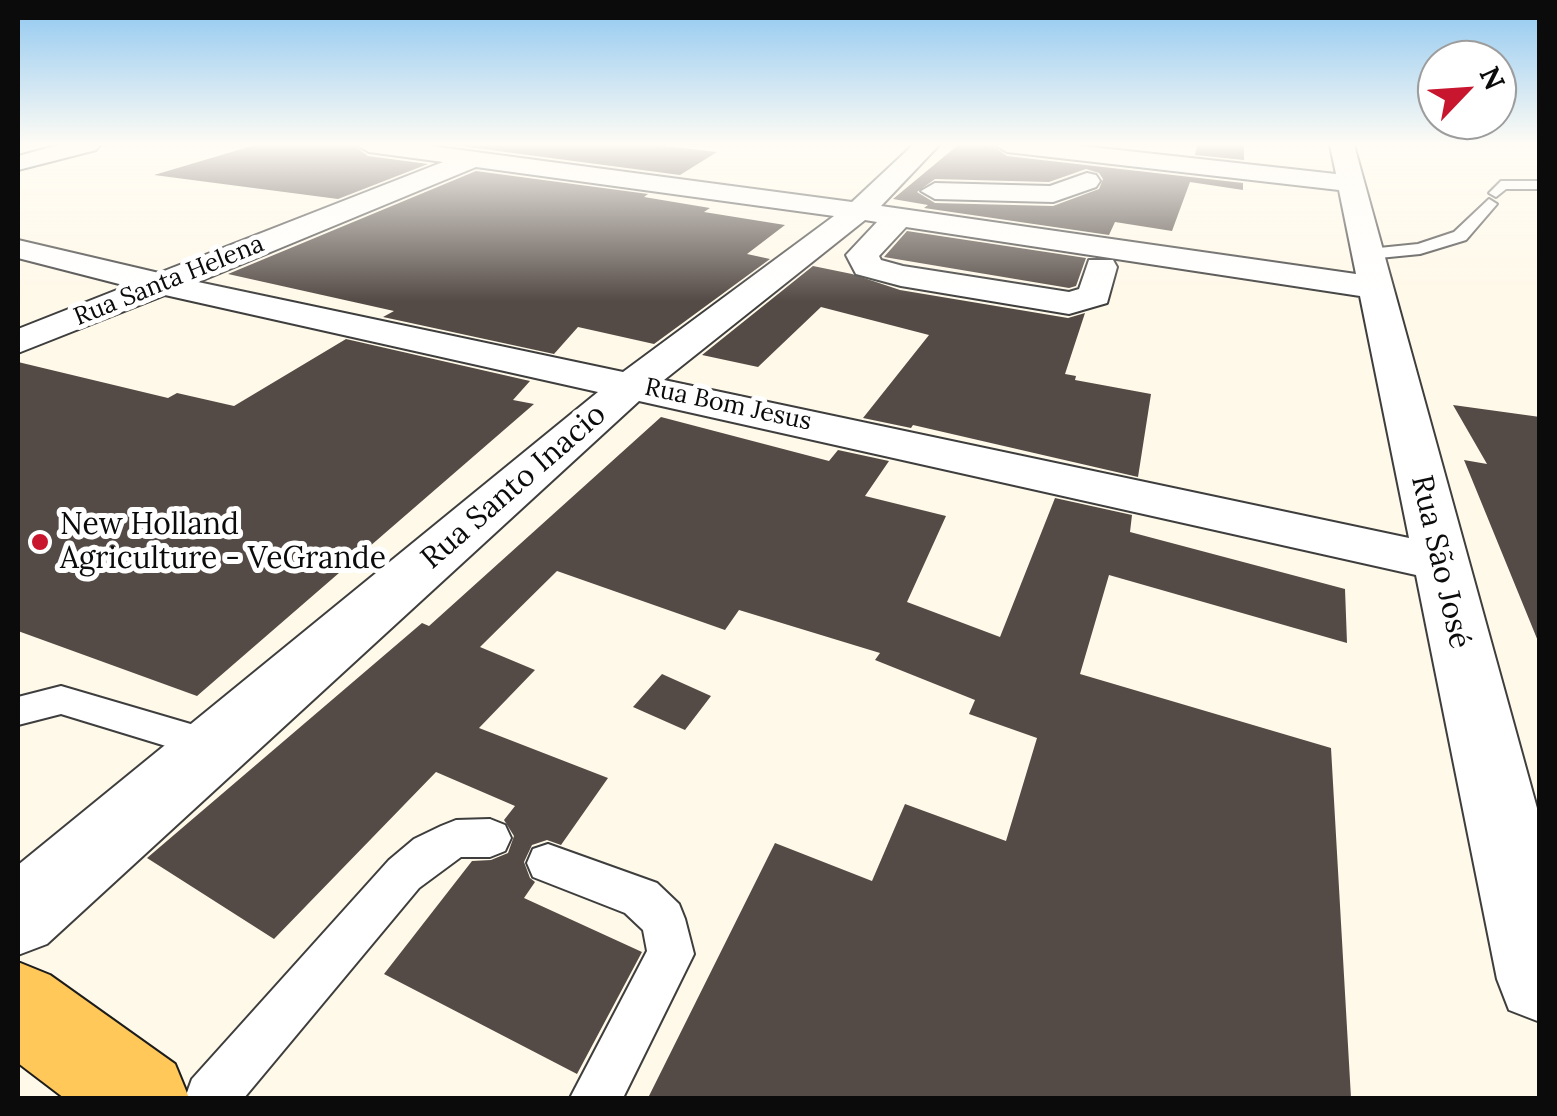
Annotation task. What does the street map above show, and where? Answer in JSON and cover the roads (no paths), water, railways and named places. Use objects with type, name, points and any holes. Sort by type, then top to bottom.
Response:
[{"type":"main road","points":[[18,1008],[141,1098]]},
{"type":"street","name":"Rua Santa Helena","points":[[18,342],[362,197]]},
{"type":"street","points":[[818,197],[1374,271]]},
{"type":"street","name":"Rua Santo Inacio","points":[[18,916],[633,384],[886,197]]},
{"type":"street","points":[[880,205],[1003,197]]},
{"type":"street","name":"Rua São José","points":[[1352,197],[1374,271],[1438,562],[1540,979]]},
{"type":"street","points":[[880,205],[862,255],[868,267],[901,276],[1069,303],[1095,296],[1100,268]]},
{"type":"street","name":"Rua Bom Jesus","points":[[18,249],[161,284],[1438,562]]},
{"type":"lane","points":[[1374,271],[1460,236],[1493,197]]},
{"type":"lane","points":[[18,711],[61,700],[215,746]]},
{"type":"lane","points":[[211,1098],[404,874],[429,853],[456,839],[490,838]]},
{"type":"lane","points":[[548,863],[641,898],[663,919],[671,954],[596,1098]]},
{"type":"place","name":"New Holland Agriculture - VeGrande","points":[[40,542]]}]
